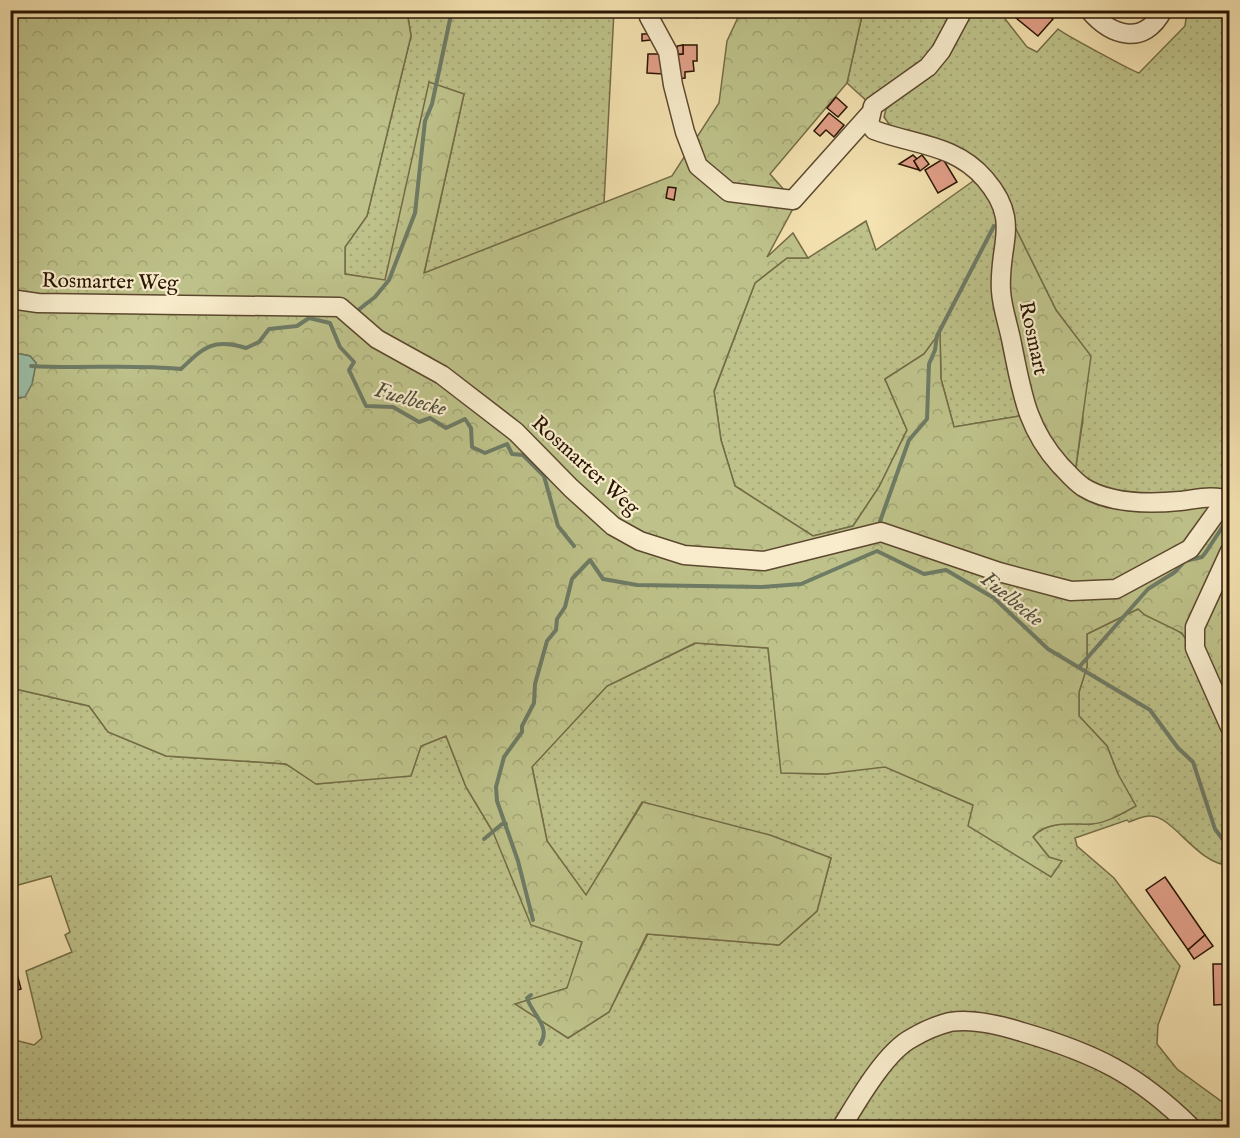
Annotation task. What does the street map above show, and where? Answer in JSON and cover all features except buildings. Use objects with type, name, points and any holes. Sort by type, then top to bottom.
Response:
[{"type":"street","points":[[649,17],[668,52],[673,85],[685,132],[698,166],[729,192],[793,200],[869,115],[873,106],[928,68],[941,51],[963,10]]},
{"type":"street","points":[[1089,10],[1101,25],[1127,35],[1145,30],[1163,10]]},
{"type":"street","name":"Rosmart","points":[[869,115],[869,123],[874,130],[943,148],[958,157],[984,178],[1004,208],[1008,224],[1001,290],[1027,415],[1038,438],[1072,478],[1083,487],[1108,497],[1128,501],[1179,501],[1210,497],[1228,500]]},
{"type":"street","name":"Rosmarter Weg","points":[[10,299],[38,303],[340,307],[377,339],[442,375],[516,432],[571,488],[613,526],[640,541],[684,555],[764,561],[882,532],[999,572],[1071,591],[1116,589],[1190,549],[1228,500]]},
{"type":"street","points":[[1230,551],[1195,627],[1195,648],[1230,727]]},
{"type":"street","points":[[842,1128],[873,1077],[910,1039],[950,1022],[1002,1026],[1062,1043],[1103,1059],[1160,1098],[1192,1128]]},
{"type":"green space","points":[[171,10],[182,16],[197,10],[407,11],[411,36],[367,216],[345,247],[345,274],[385,280],[429,82],[464,94],[424,273],[672,176],[719,103],[727,41],[741,11],[863,11],[847,83],[770,174],[796,203],[767,257],[793,233],[808,258],[787,258],[755,283],[714,391],[721,440],[735,486],[813,536],[853,526],[879,487],[907,430],[885,379],[924,354],[940,332],[941,379],[954,427],[1025,415],[1006,284],[1012,221],[1056,310],[1091,356],[1075,473],[1108,494],[1229,494],[1229,715],[1182,633],[1145,615],[1138,609],[1087,634],[1087,667],[1079,692],[1079,716],[1107,746],[1118,774],[1136,806],[1103,822],[1052,826],[1038,832],[1033,837],[1049,857],[1062,861],[1051,877],[968,826],[973,805],[885,767],[826,774],[781,773],[768,648],[695,643],[607,686],[532,767],[547,841],[586,895],[643,802],[770,835],[831,858],[817,911],[779,945],[647,934],[609,1012],[568,1038],[515,1004],[567,988],[582,942],[531,925],[493,832],[466,787],[446,736],[421,746],[411,776],[316,784],[286,764],[166,756],[108,732],[89,706],[11,688],[11,398],[21,398],[32,384],[36,363],[30,356],[11,352],[11,11]]},
{"type":"green space","points":[[407,11],[614,11],[604,203],[424,274],[464,94],[430,83],[385,281],[345,274],[345,247],[367,216],[411,36]]},
{"type":"green space","points":[[690,11],[730,11],[696,18]]},
{"type":"green space","points":[[863,11],[959,11],[916,71],[868,102],[847,83]]},
{"type":"green space","points":[[969,11],[999,11],[1027,47],[1037,52],[1058,29],[1139,73],[1185,26],[1187,11],[1229,11],[1229,494],[1175,497],[1108,494],[1075,473],[1083,419],[1066,324],[1056,310],[1012,221],[947,145],[929,136],[907,135],[894,131],[884,117],[886,109],[926,76]]},
{"type":"green space","points":[[976,179],[997,212],[1025,415],[954,427],[941,379],[940,333],[924,354],[885,379],[907,430],[879,487],[853,526],[813,536],[735,486],[721,440],[714,392],[755,283],[787,258],[808,258],[866,221],[876,250]]},
{"type":"green space","points":[[1138,609],[1182,634],[1202,668],[1222,717],[1230,741],[1229,865],[1218,863],[1207,857],[1168,824],[1151,816],[1129,822],[1127,820],[1075,838],[1077,846],[1114,878],[1180,966],[1158,1025],[1157,1044],[1177,1069],[1229,1107],[1229,1127],[11,1127],[11,1039],[34,1045],[42,1038],[26,971],[72,952],[65,935],[70,932],[51,876],[11,887],[11,688],[89,706],[108,732],[166,756],[286,764],[317,784],[411,775],[421,746],[446,736],[466,787],[493,832],[582,942],[568,988],[516,1004],[568,1038],[609,1012],[648,934],[779,945],[817,911],[831,858],[771,836],[642,802],[586,896],[547,841],[532,766],[607,686],[696,643],[768,648],[782,773],[826,774],[885,766],[973,805],[1049,857],[1033,837],[1038,832],[1052,826],[1068,823],[1092,824],[1118,774],[1107,746],[1079,716],[1079,692],[1087,667],[1087,634]]},
{"type":"shaded area","points":[[11,352],[30,356],[36,363],[32,384],[25,397],[11,398]]},
{"type":"waterway","points":[[357,311],[375,297],[389,280],[415,213],[425,121],[432,104],[452,10]]},
{"type":"waterway","points":[[878,527],[909,440],[927,419],[929,364],[935,350],[937,336],[994,226]]},
{"type":"waterway","name":"Fuelbecke","points":[[31,366],[181,369],[210,346],[225,344],[246,348],[259,342],[269,329],[297,326],[309,318],[330,323],[340,347],[354,362],[349,370],[366,406],[393,407],[419,422],[430,418],[446,428],[465,419],[471,428],[472,447],[485,453],[507,444],[512,454],[523,455],[544,476],[558,526],[574,546]]},
{"type":"waterway","points":[[1080,666],[1148,589],[1175,572],[1185,561],[1202,557],[1227,520]]},
{"type":"waterway","name":"Fuelbecke","points":[[533,920],[518,861],[497,801],[496,787],[504,757],[522,732],[522,726],[534,703],[535,684],[547,641],[556,630],[557,619],[565,607],[572,579],[590,560],[603,579],[637,585],[762,587],[801,584],[877,551],[924,574],[946,570],[994,598],[1048,649],[1150,710],[1178,748],[1193,762],[1215,829],[1230,849]]},
{"type":"waterway","points":[[484,839],[502,824],[506,824]]},
{"type":"waterway","points":[[531,995],[527,998],[529,1004],[544,1032],[540,1044]]}]
